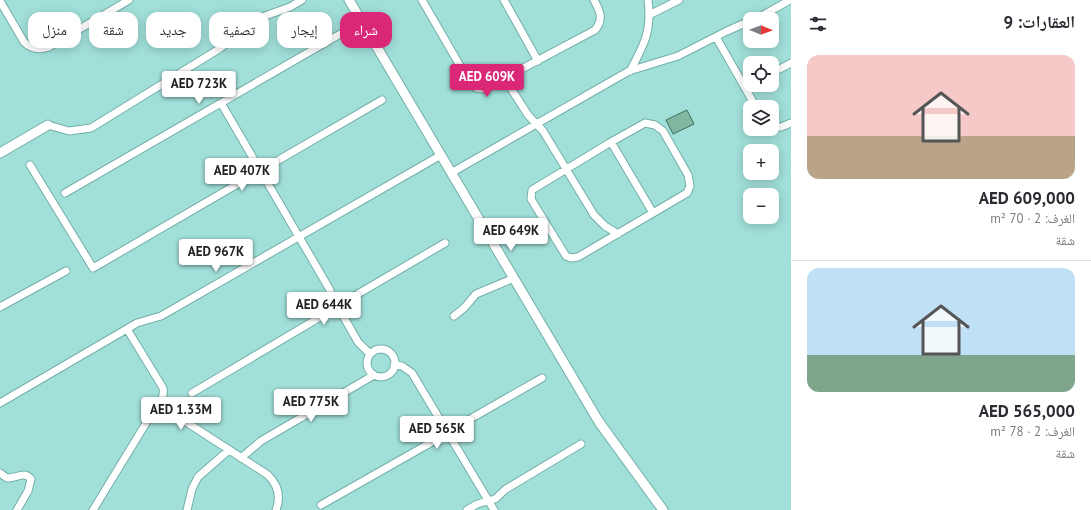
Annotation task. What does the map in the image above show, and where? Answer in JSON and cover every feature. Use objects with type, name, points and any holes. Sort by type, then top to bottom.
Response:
[{"type":"street","points":[[0,1],[24,42],[34,48],[42,49],[49,47],[129,0]]},
{"type":"street","points":[[0,153],[48,125],[69,131],[91,128],[219,49],[262,17],[290,7],[302,0]]},
{"type":"street","points":[[349,0],[599,422],[663,510]]},
{"type":"street","points":[[422,0],[472,86],[484,89],[595,30],[600,23],[601,15],[594,0]]},
{"type":"street","points":[[504,0],[538,61]]},
{"type":"street","points":[[629,71],[646,40],[650,15],[648,0]]},
{"type":"street","points":[[650,15],[679,0]]},
{"type":"street","points":[[769,12],[790,0]]},
{"type":"street","points":[[451,173],[629,71],[672,58],[743,25]]},
{"type":"street","points":[[65,193],[340,34]]},
{"type":"street","points":[[716,37],[743,79]]},
{"type":"street","points":[[779,69],[791,63]]},
{"type":"street","points":[[505,79],[528,115],[536,124],[566,168],[594,215],[605,226],[618,234]]},
{"type":"street","points":[[30,165],[94,268],[382,100]]},
{"type":"street","points":[[221,103],[330,290],[332,304],[342,314],[358,342],[370,354]]},
{"type":"street","points":[[779,128],[791,123]]},
{"type":"street","points":[[645,124],[655,125],[663,131],[688,175],[690,186],[684,196],[578,257],[572,258],[564,254],[531,196],[534,188],[566,168],[645,124]]},
{"type":"street","points":[[611,142],[653,213]]},
{"type":"street","points":[[0,403],[127,328],[140,321],[161,316],[441,155]]},
{"type":"street","points":[[192,393],[336,309],[344,306],[351,298],[445,243]]},
{"type":"street","points":[[0,308],[66,271]]},
{"type":"street","points":[[454,316],[464,308],[476,294],[514,278]]},
{"type":"street","points":[[95,510],[151,415],[161,405],[163,388],[127,328]]},
{"type":"street","points":[[379,349],[386,350],[394,358],[394,365],[392,371],[381,377],[374,375],[369,370],[367,364],[370,354],[379,349]]},
{"type":"street","points":[[394,365],[402,366],[412,373],[494,510]]},
{"type":"street","points":[[241,458],[261,441],[374,375]]},
{"type":"street","points":[[321,506],[542,378]]},
{"type":"street","points":[[161,405],[268,475],[276,484],[279,499],[276,510]]},
{"type":"street","points":[[467,510],[477,504],[490,502],[506,489],[581,444]]},
{"type":"street","points":[[187,510],[192,489],[198,477],[229,450]]},
{"type":"street","points":[[0,473],[7,478],[24,474],[28,475],[31,479],[28,491],[16,510]]},
{"type":"building","points":[[687,110],[694,124],[673,134],[666,120]]}]
